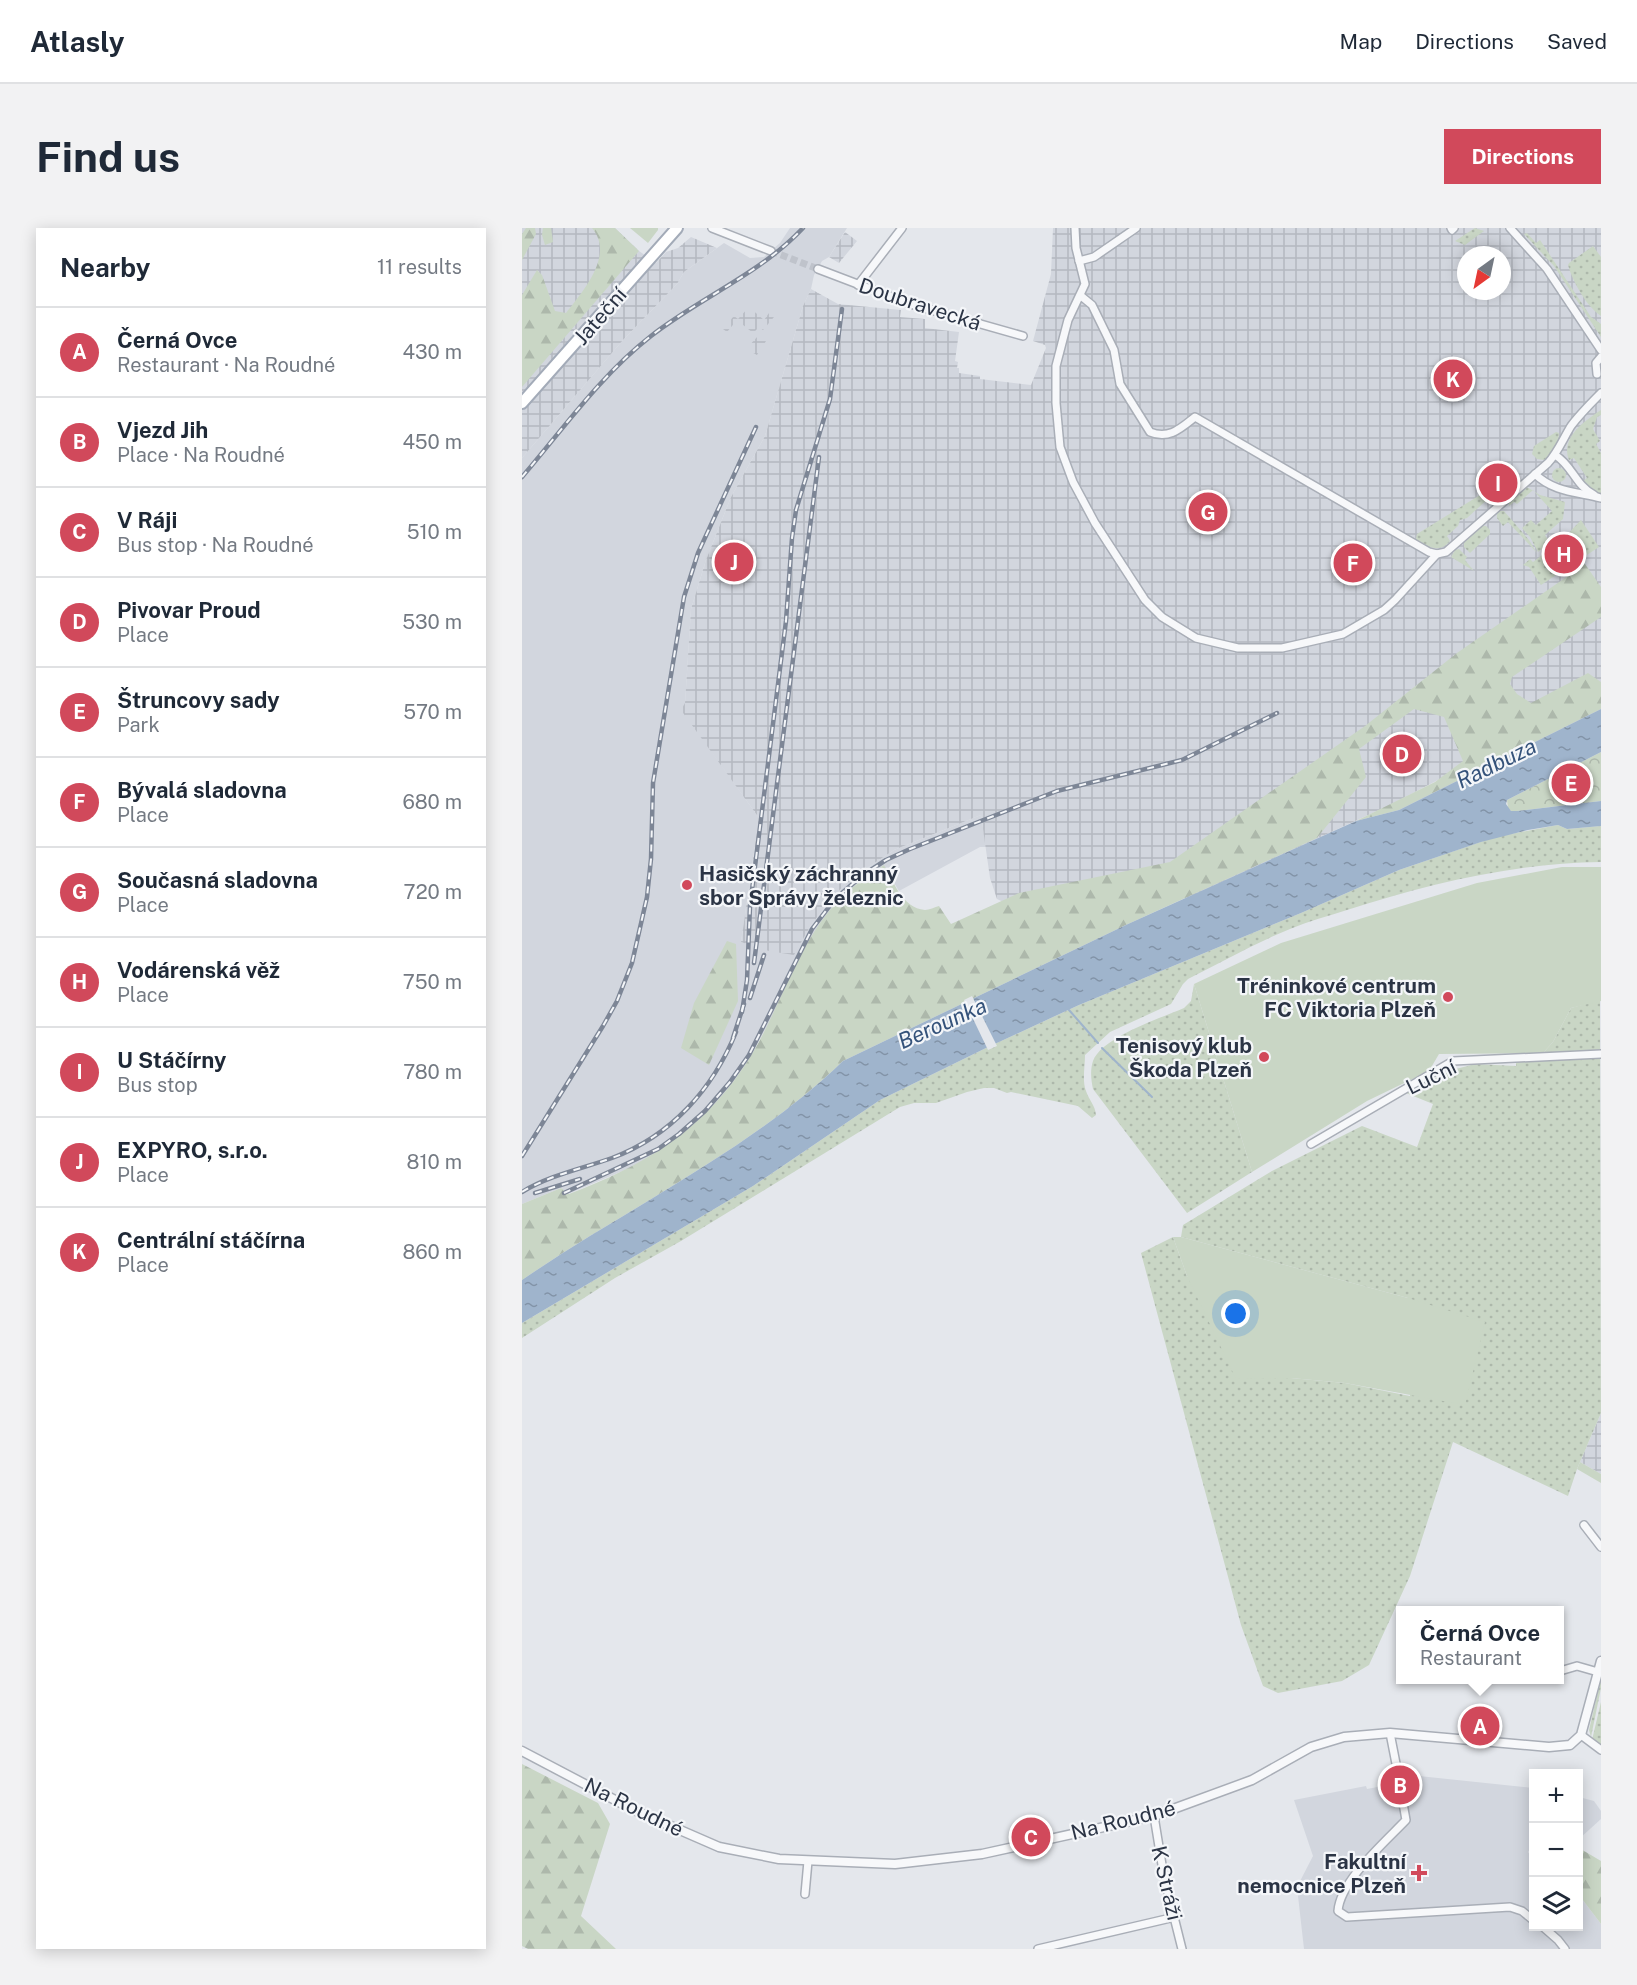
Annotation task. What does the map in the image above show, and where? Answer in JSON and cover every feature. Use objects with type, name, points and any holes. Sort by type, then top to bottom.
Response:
[{"type":"main road","name":"Jateční","points":[[522,402],[677,228]]},
{"type":"street","points":[[712,228],[771,251]]},
{"type":"street","points":[[858,285],[902,228]]},
{"type":"street","points":[[1075,228],[1079,261],[1085,284],[1068,320],[1056,366],[1056,403],[1060,447],[1073,482],[1095,523],[1145,600],[1162,617],[1196,638],[1238,648],[1282,648],[1343,634],[1384,610],[1437,554]]},
{"type":"street","points":[[1079,261],[1094,257],[1136,228]]},
{"type":"street","points":[[1509,228],[1547,269],[1600,348],[1600,358],[1596,368],[1600,377]]},
{"type":"street","name":"Doubravecká","points":[[818,269],[910,304],[1023,336]]},
{"type":"street","points":[[1081,296],[1092,305],[1114,350],[1120,384],[1150,432],[1157,435],[1173,434],[1195,417],[1429,552],[1437,554],[1446,552],[1555,455],[1570,428],[1601,393]]},
{"type":"street","points":[[1591,403],[1601,386]]},
{"type":"street","points":[[1555,455],[1564,461],[1580,485],[1598,497]]},
{"type":"street","points":[[1535,474],[1543,482],[1554,487],[1598,497]]},
{"type":"street","name":"Luční","points":[[1311,1144],[1453,1061],[1601,1054]]},
{"type":"street","points":[[1584,1525],[1601,1547]]},
{"type":"street","points":[[1601,1661],[1581,1735],[1601,1750]]},
{"type":"street","points":[[1564,1670],[1577,1665],[1598,1672]]},
{"type":"street","points":[[1390,1733],[1399,1779]]},
{"type":"street","name":"Na Roudné","points":[[522,1751],[634,1810],[719,1847],[779,1859],[894,1864],[982,1854],[1154,1816],[1252,1780],[1311,1747],[1344,1737],[1390,1733],[1549,1747],[1570,1745],[1581,1735]]},
{"type":"street","points":[[1401,1792],[1406,1820],[1361,1866],[1339,1902],[1338,1911],[1347,1917],[1510,1907],[1522,1911],[1529,1917]]},
{"type":"street","name":"K Stráži","points":[[1154,1816],[1164,1877],[1182,1949]]},
{"type":"street","points":[[805,1894],[808,1860]]},
{"type":"street","points":[[1038,1949],[1175,1917]]},
{"type":"street","points":[[1548,1931],[1565,1949]]},
{"type":"shaded area","points":[[522,228],[615,228],[639,251],[656,263],[666,252],[678,248],[691,237],[717,248],[684,272],[677,284],[623,340],[522,458]]},
{"type":"shaded area","points":[[790,228],[847,228],[829,257],[822,261],[814,275],[765,436],[731,497],[706,560],[691,609],[685,704],[682,710],[759,818],[741,942],[794,954],[811,925],[835,894],[858,874],[894,850],[981,815],[986,847],[980,847],[899,891],[884,866],[864,878],[839,899],[744,1067],[724,1094],[699,1121],[664,1149],[632,1167],[568,1194],[561,1188],[522,1204],[522,458],[623,340],[677,284],[684,272],[724,243],[750,258],[764,257],[780,243]]},
{"type":"shaded area","points":[[1053,228],[1601,228],[1601,695],[1388,806],[1187,898],[1016,908],[997,899],[990,878],[981,815],[894,850],[858,874],[835,894],[811,925],[794,955],[769,951],[741,942],[759,818],[681,710],[685,703],[691,609],[706,560],[731,497],[765,436],[803,306],[811,289],[838,304],[901,310],[900,317],[925,319],[925,328],[959,332],[955,361],[958,362],[959,373],[980,376],[980,379],[1031,385],[1046,348],[1045,345],[1033,341],[1051,274]]},
{"type":"shaded area","points":[[845,232],[857,241],[839,263],[829,257]]},
{"type":"shaded area","points":[[749,307],[764,320],[769,313],[774,317],[763,330],[759,327],[753,333],[737,320],[727,332],[723,329],[734,316],[738,319]]},
{"type":"shaded area","points":[[758,336],[766,341],[757,355],[746,349]]},
{"type":"shaded area","points":[[1601,1413],[1601,1474],[1580,1462]]},
{"type":"shaded area","name":"Fakultní nemocnice Plzeň","points":[[1419,1776],[1529,1788],[1529,1931],[1583,1931],[1583,1900],[1601,1924],[1601,1949],[1304,1949],[1297,1887],[1313,1856],[1294,1800],[1366,1786],[1367,1789],[1393,1784],[1393,1781]]},
{"type":"shaded area","points":[[1583,1798],[1594,1801],[1601,1811],[1601,1819],[1583,1835]]},
{"type":"green space","points":[[526,228],[535,228],[536,234],[522,260],[522,234]]},
{"type":"green space","points":[[543,228],[551,228],[553,242],[545,245],[542,235]]},
{"type":"green space","points":[[592,228],[615,228],[639,251],[522,387],[522,295],[537,270],[542,275],[555,311],[566,313],[588,284],[598,261],[600,250],[598,239]]},
{"type":"green space","points":[[630,228],[658,228],[658,230],[648,243]]},
{"type":"green space","points":[[1475,228],[1484,231],[1465,245],[1455,241]]},
{"type":"green space","points":[[1527,233],[1536,243],[1540,240],[1591,317],[1601,324],[1601,337],[1554,266],[1524,234]]},
{"type":"green space","points":[[1593,246],[1601,257],[1601,316],[1595,312],[1581,293],[1568,265]]},
{"type":"green space","points":[[1601,410],[1601,415],[1597,417],[1593,429],[1600,441],[1596,444],[1601,453],[1601,494],[1588,488],[1582,482],[1587,478],[1574,458],[1569,460],[1567,452],[1568,444],[1576,430]]},
{"type":"green space","points":[[1556,432],[1559,433],[1559,437],[1552,451],[1544,460],[1537,459],[1532,454],[1534,446]]},
{"type":"green space","points":[[1556,468],[1562,468],[1566,475],[1562,482],[1556,482],[1552,478],[1552,472]]},
{"type":"green space","points":[[1510,479],[1467,518],[1460,520],[1458,526],[1447,536],[1450,541],[1446,545],[1433,548],[1416,539],[1417,534]]},
{"type":"green space","points":[[1527,487],[1533,490],[1517,504],[1514,502],[1509,506],[1509,503]]},
{"type":"green space","points":[[1534,492],[1565,502],[1563,519],[1545,535],[1550,543],[1538,552],[1522,528],[1531,520],[1536,525],[1552,511]]},
{"type":"green space","points":[[1500,511],[1504,511],[1537,553],[1508,522],[1503,526],[1497,518]]},
{"type":"green space","points":[[1581,520],[1599,547],[1541,585],[1529,567],[1523,565],[1530,559],[1533,562],[1542,555],[1550,567],[1556,571],[1580,556],[1563,539]]},
{"type":"green space","points":[[1482,526],[1490,530],[1490,534],[1470,553],[1464,547],[1464,543]]},
{"type":"green space","points":[[1459,549],[1467,557],[1465,560],[1474,571],[1451,557],[1455,550]]},
{"type":"green space","points":[[1585,564],[1601,587],[1601,617],[1512,677],[1510,684],[1517,694],[1531,703],[1588,673],[1601,682],[1601,709],[1399,810],[1356,821],[1435,782],[1463,761],[1444,717],[1414,709],[1359,749],[1366,777],[1317,838],[1128,924],[843,1061],[769,1123],[522,1280],[522,1204],[561,1188],[569,1194],[621,1172],[666,1145],[707,1112],[726,1091],[756,1048],[800,957],[825,916],[846,893],[878,869],[884,865],[900,893],[910,905],[925,910],[939,906],[951,924],[1019,893],[1170,862],[1365,726],[1457,653]]},
{"type":"green space","points":[[1601,752],[1601,801],[1517,811],[1511,811],[1508,808],[1507,800]]},
{"type":"green space","points":[[1558,825],[1567,829],[1601,826],[1601,862],[1536,866],[1440,884],[1318,919],[1277,934],[1188,979],[1171,1004],[1110,1032],[1085,1055],[1085,1087],[1096,1115],[1092,1118],[1078,1106],[1007,1093],[994,1088],[967,1092],[936,1103],[914,1103],[900,1107],[681,1241],[615,1278],[522,1338],[522,1323],[753,1186],[880,1100],[1079,1005],[1399,870],[1495,837]]},
{"type":"green space","name":"Tréninkové centrum FC Viktoria Plzeň","points":[[1562,867],[1601,867],[1601,1001],[1571,1008],[1553,1042],[1543,1053],[1439,1054],[1429,1071],[1367,1101],[1252,1172],[1194,984],[1281,943],[1477,883]]},
{"type":"green space","points":[[727,941],[736,944],[738,1001],[709,1065],[681,1048],[694,1003]]},
{"type":"green space","points":[[1194,984],[1252,1172],[1187,1213],[1093,1089],[1091,1071],[1093,1061],[1108,1044],[1133,1029],[1184,1008],[1191,1001]]},
{"type":"green space","points":[[1600,1000],[1601,1413],[1568,1496],[1453,1442],[1410,1576],[1369,1665],[1342,1681],[1278,1693],[1263,1686],[1241,1625],[1141,1253],[1173,1237],[1187,1276],[1291,1378],[1345,1383],[1410,1396],[1408,1298],[1181,1237],[1183,1225],[1272,1171],[1362,1126],[1417,1147],[1433,1104],[1406,1093],[1452,1070],[1475,1064],[1516,1066],[1516,1053],[1543,1053],[1553,1042],[1571,1008]]},
{"type":"green space","points":[[1173,1237],[1181,1237],[1408,1298],[1485,1322],[1465,1405],[1345,1383],[1291,1378],[1236,1379],[1187,1276]]},
{"type":"green space","points":[[1580,1462],[1601,1474],[1601,1483],[1577,1469]]},
{"type":"green space","points":[[1601,1679],[1601,1688],[1591,1737],[1589,1730]]},
{"type":"green space","points":[[1601,1702],[1601,1746],[1592,1740]]},
{"type":"green space","points":[[522,1764],[598,1803],[610,1824],[581,1916],[616,1949],[528,1949],[522,1946]]},
{"type":"green space","points":[[1583,1850],[1601,1861],[1601,1924],[1583,1900]]},
{"type":"water","points":[[1601,709],[1601,752],[1507,800],[1506,804],[1511,811],[1517,811],[1601,801],[1601,826],[1567,829],[1558,825],[1528,830],[1481,842],[1399,870],[1079,1005],[880,1100],[753,1186],[522,1323],[522,1280],[769,1123],[843,1061],[1128,924],[1356,821],[1399,810]]},
{"type":"pier","points":[[972,996],[997,1046],[988,1050],[964,1000]]},
{"type":"waterway","points":[[1069,1010],[1098,1043]]},
{"type":"waterway","points":[[1102,1048],[1152,1097]]},
{"type":"tunnel","points":[[771,251],[818,269]]},
{"type":"railway","points":[[522,477],[583,403],[633,351],[670,322],[768,259],[803,228]]},
{"type":"railway","points":[[742,1012],[747,980],[750,906],[786,621],[792,538],[796,510],[830,399],[842,309]]},
{"type":"railway","points":[[522,1156],[603,1026],[617,1001],[632,963],[647,897],[651,859],[653,783],[684,597],[698,553],[756,427]]},
{"type":"railway","points":[[754,963],[819,457]]},
{"type":"railway","points":[[564,1193],[658,1149],[705,1111],[749,1055],[812,929],[835,899],[863,875],[886,860],[910,849],[1057,791],[1182,760],[1277,713]]},
{"type":"railway","points":[[750,998],[764,955]]},
{"type":"railway","points":[[733,1038],[744,1004]]},
{"type":"railway","points":[[522,1192],[555,1177],[612,1158],[653,1137],[688,1108],[702,1091],[715,1073],[736,1032]]},
{"type":"railway","points":[[535,1193],[580,1179]]},
{"type":"place","name":"Centrální stáčírna","points":[[1453,379]]},
{"type":"place","name":"U Stáčírny","points":[[1498,483]]},
{"type":"place","name":"Současná sladovna","points":[[1208,512]]},
{"type":"place","name":"Vodárenská věž","points":[[1564,554]]},
{"type":"place","name":"EXPYRO, s.r.o.","points":[[734,562]]},
{"type":"place","name":"Bývalá sladovna","points":[[1353,563]]},
{"type":"place","name":"Pivovar Proud","points":[[1402,754]]},
{"type":"place","name":"Štruncovy sady","points":[[1571,783]]},
{"type":"place","name":"Hasičský záchranný sbor Správy železnic","points":[[687,885]]},
{"type":"place","name":"Tréninkové centrum FC Viktoria Plzeň","points":[[1448,997]]},
{"type":"place","name":"Tenisový klub Škoda Plzeň","points":[[1264,1057]]},
{"type":"place","name":"Černá Ovce","points":[[1480,1726]]},
{"type":"place","name":"Vjezd Jih","points":[[1400,1785]]},
{"type":"place","name":"V Ráji","points":[[1031,1837]]},
{"type":"place","name":"Fakultní nemocnice Plzeň","points":[[1419,1873]]},
{"type":"water label","name":"Radbuza","points":[[1496,763]]},
{"type":"water label","name":"Berounka","points":[[942,1023]]}]
